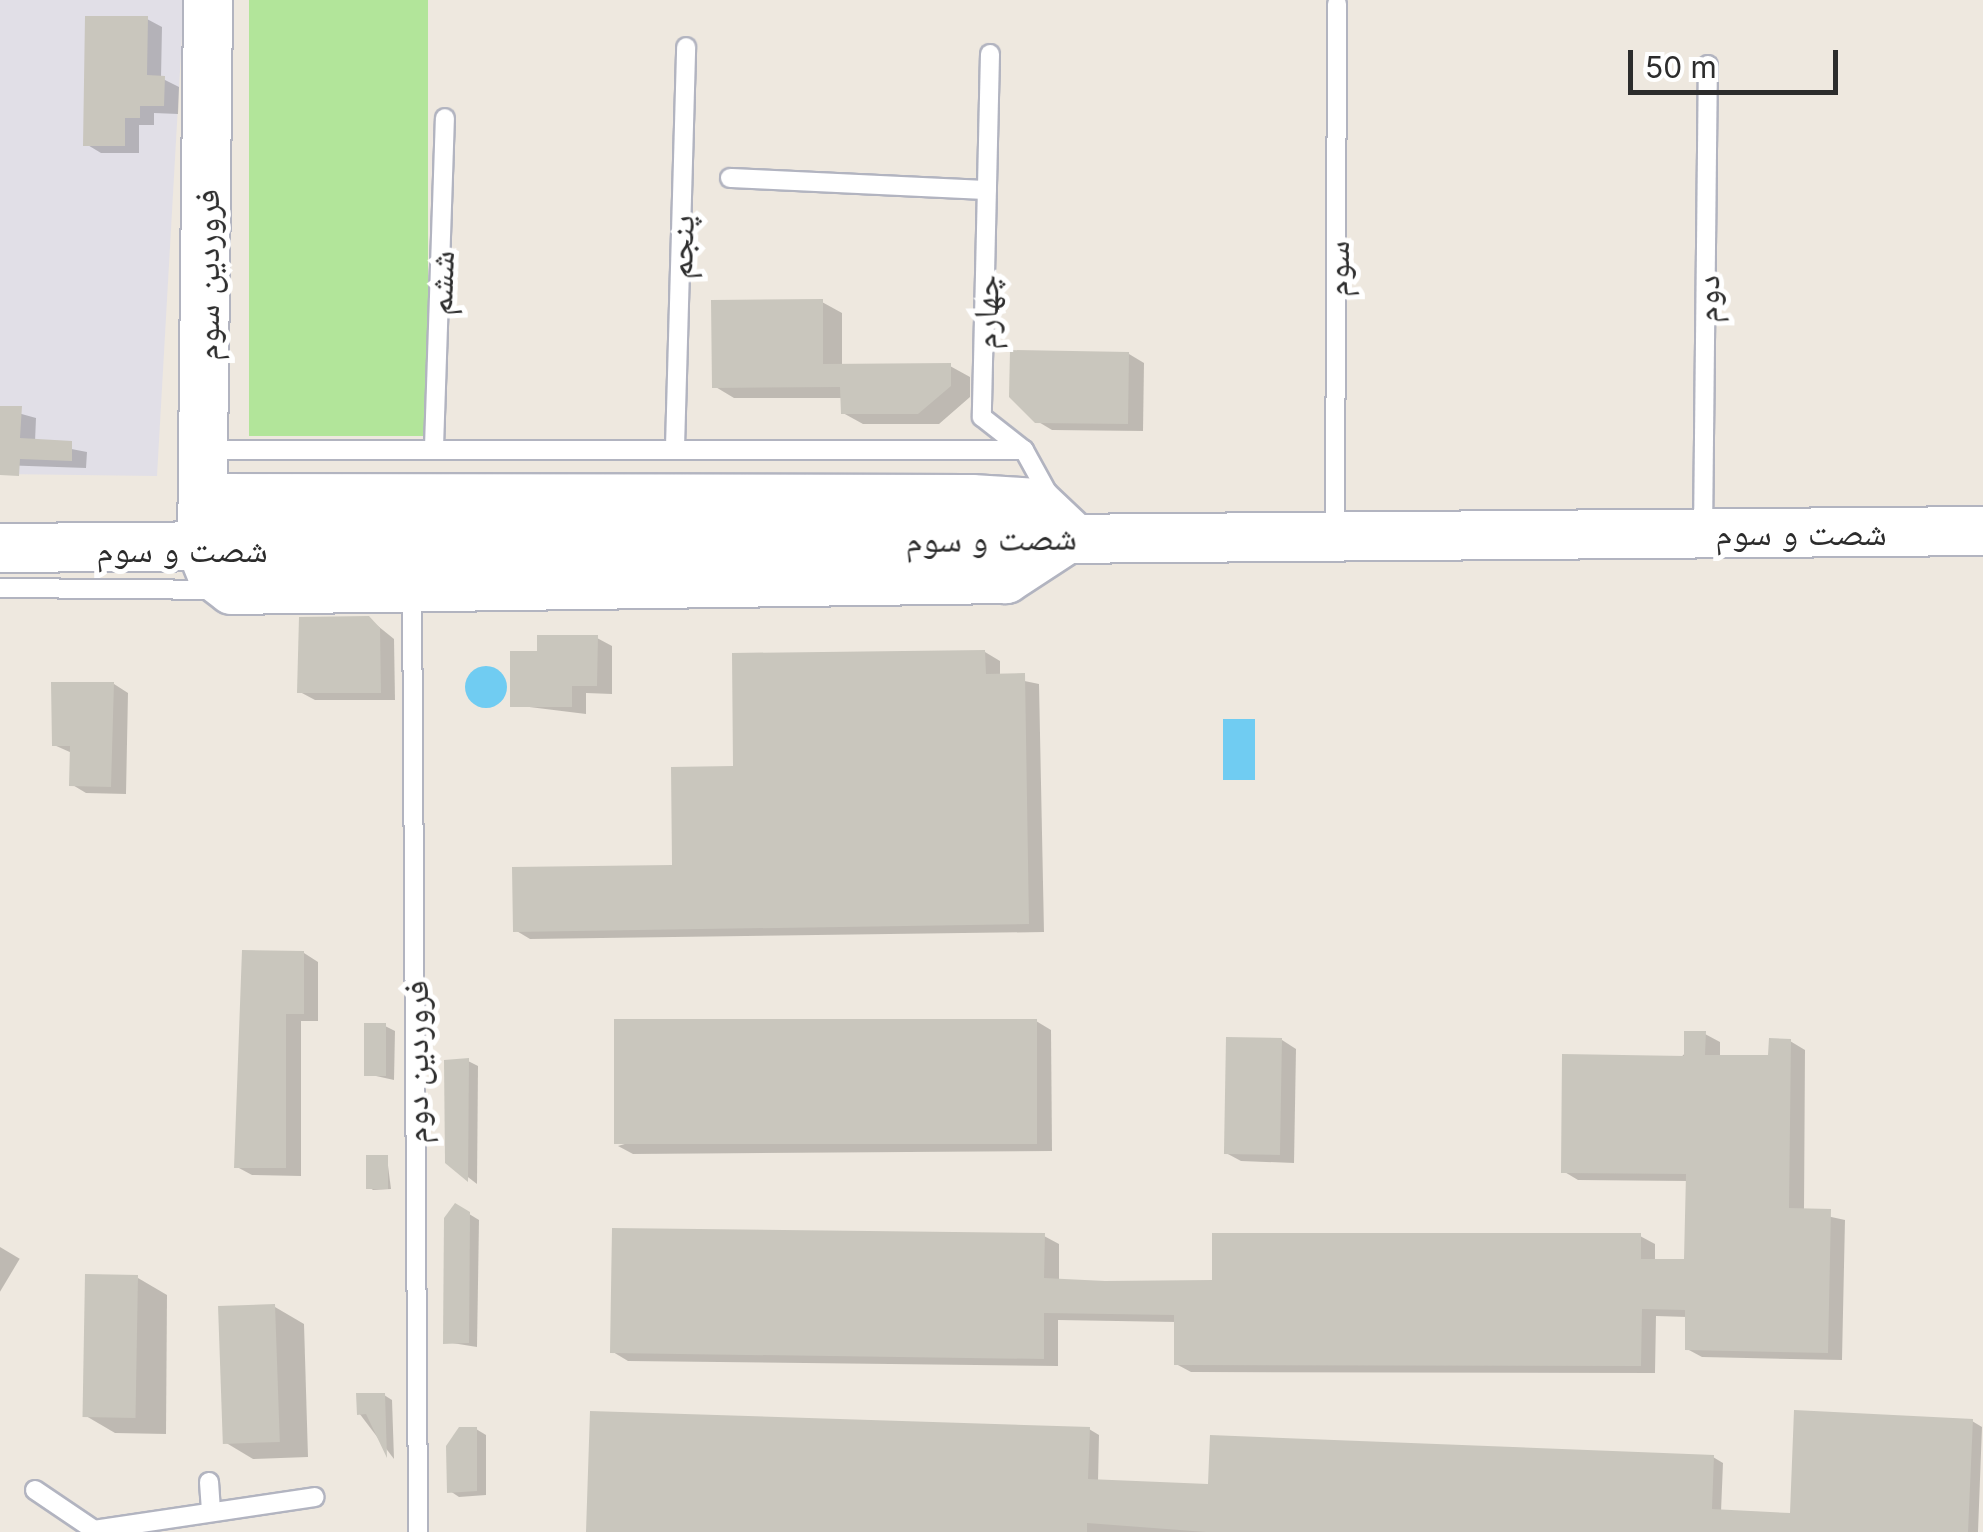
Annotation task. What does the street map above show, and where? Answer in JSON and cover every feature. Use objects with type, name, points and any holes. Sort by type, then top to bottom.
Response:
[{"type":"street","name":"فروردین سوم","points":[[202,550],[208,0]]},
{"type":"street","points":[[202,550],[212,575],[232,590],[412,591],[1006,579],[1072,536],[1037,504],[972,499],[204,498]]},
{"type":"street","name":"شصت و سوم","points":[[0,548],[202,550],[1072,536],[1983,531]]},
{"type":"lane","name":"سوم","points":[[1335,534],[1337,4]]},
{"type":"lane","name":"پنجم","points":[[675,447],[686,48]]},
{"type":"lane","name":"چهارم","points":[[990,54],[982,417],[1024,450],[1072,536]]},
{"type":"lane","name":"دوم","points":[[1703,533],[1708,65]]},
{"type":"lane","name":"ششم","points":[[434,448],[445,118]]},
{"type":"lane","points":[[730,178],[988,190]]},
{"type":"lane","points":[[205,450],[1024,450]]},
{"type":"lane","points":[[0,588],[232,590]]},
{"type":"lane","name":"فروردین دوم","points":[[412,591],[418,1532]]},
{"type":"lane","points":[[209,1482],[211,1509]]},
{"type":"lane","points":[[34,1490],[94,1530],[172,1524],[211,1509],[288,1508],[315,1497]]},
{"type":"shaded area","points":[[0,0],[184,0],[157,476],[0,474]]},
{"type":"green space","points":[[249,0],[428,0],[428,436],[249,436]]},
{"type":"water","points":[[486,666],[501,672],[507,687],[501,702],[486,708],[471,702],[465,687],[471,672]]},
{"type":"water","points":[[1223,719],[1255,719],[1255,780],[1223,780]]},
{"type":"building","points":[[85,16],[148,16],[147,75],[165,76],[164,106],[140,106],[140,118],[125,118],[125,146],[83,146]]},
{"type":"building","points":[[823,299],[823,364],[951,363],[951,386],[918,414],[841,414],[840,387],[712,388],[711,300]]},
{"type":"building","points":[[1010,350],[1129,352],[1128,424],[1035,423],[1009,397]]},
{"type":"building","points":[[0,406],[22,406],[20,438],[72,441],[72,461],[20,459],[19,476],[0,475]]},
{"type":"building","points":[[369,616],[380,628],[381,693],[297,693],[299,617]]},
{"type":"building","points":[[537,635],[598,635],[597,686],[572,686],[572,707],[510,707],[510,651],[537,651]]},
{"type":"building","points":[[985,650],[986,674],[1025,673],[1029,924],[513,932],[512,867],[672,865],[671,767],[733,766],[732,653]]},
{"type":"building","points":[[51,682],[114,682],[111,787],[69,786],[70,746],[52,746]]},
{"type":"building","points":[[242,950],[304,951],[304,1014],[286,1014],[286,1168],[234,1168]]},
{"type":"building","points":[[614,1019],[1037,1019],[1037,1144],[614,1144]]},
{"type":"building","points":[[364,1023],[386,1023],[386,1076],[364,1076]]},
{"type":"building","points":[[1684,1031],[1706,1031],[1705,1055],[1768,1055],[1769,1038],[1791,1039],[1789,1208],[1831,1209],[1828,1353],[1685,1350],[1685,1310],[1642,1309],[1641,1366],[1174,1365],[1174,1315],[1044,1313],[1044,1359],[610,1353],[612,1228],[1045,1233],[1044,1278],[1105,1281],[1212,1280],[1212,1233],[1641,1233],[1641,1259],[1684,1259],[1686,1174],[1561,1173],[1562,1054],[1684,1056]]},
{"type":"building","points":[[1226,1037],[1282,1038],[1280,1155],[1224,1154]]},
{"type":"building","points":[[469,1058],[468,1182],[445,1163],[444,1060]]},
{"type":"building","points":[[366,1155],[388,1155],[388,1189],[366,1189]]},
{"type":"building","points":[[455,1203],[470,1212],[469,1343],[443,1344],[444,1218]]},
{"type":"building","points":[[85,1274],[138,1275],[135,1418],[83,1417]]},
{"type":"building","points":[[275,1304],[280,1442],[223,1444],[218,1306]]},
{"type":"building","points":[[356,1393],[385,1393],[387,1458],[366,1414],[357,1415]]},
{"type":"building","points":[[1794,1410],[1973,1419],[1968,1532],[1206,1532],[1087,1523],[1087,1532],[586,1532],[590,1411],[1090,1427],[1088,1479],[1208,1484],[1210,1435],[1714,1455],[1712,1509],[1790,1513]]},
{"type":"building","points":[[459,1427],[477,1427],[477,1491],[447,1493],[446,1446]]}]
